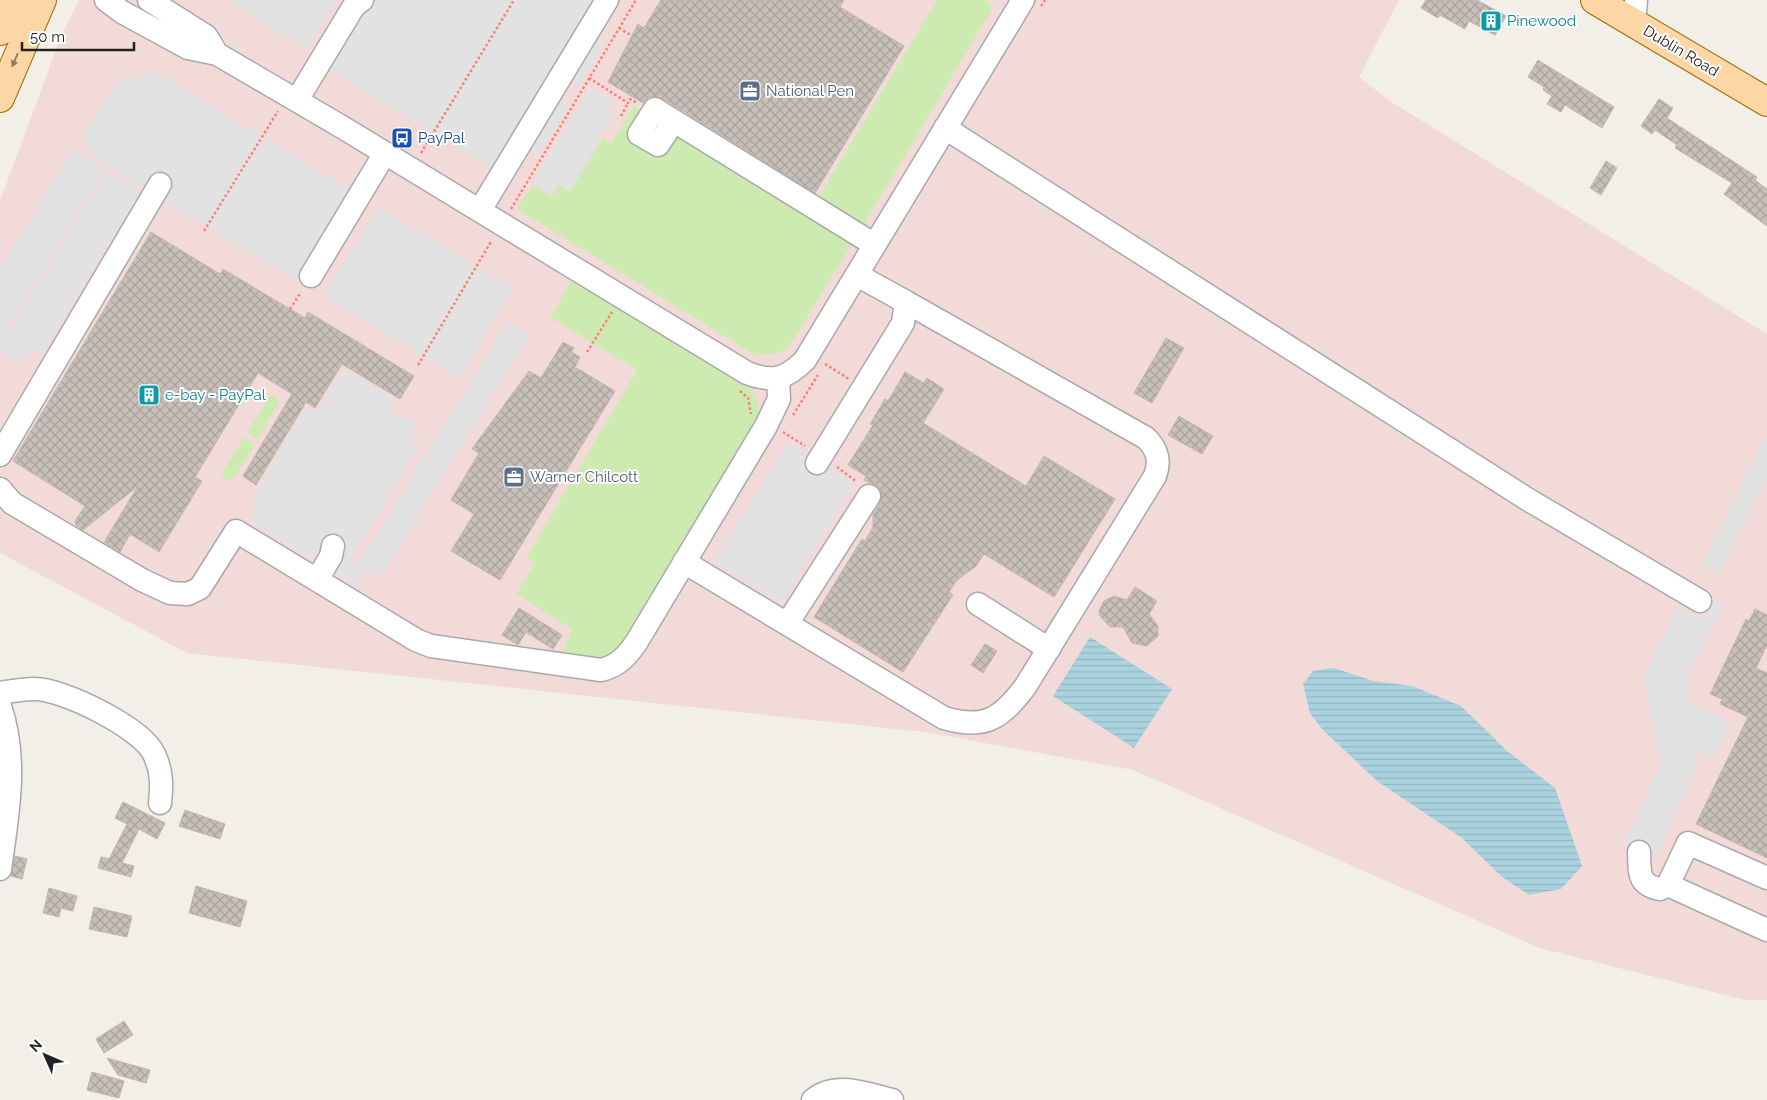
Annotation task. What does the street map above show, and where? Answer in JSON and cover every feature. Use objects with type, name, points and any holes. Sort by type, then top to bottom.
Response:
[{"type":"main road","points":[[0,31],[13,0]]},
{"type":"main road","name":"Dublin Road","points":[[1595,0],[1635,11],[1767,102]]},
{"type":"main road","points":[[0,98],[44,2]]},
{"type":"street","points":[[101,0],[188,48],[217,54],[480,210],[747,373],[763,379],[778,378],[792,372],[805,360],[945,128],[1014,3]]},
{"type":"street","points":[[149,0],[206,36],[217,54]]},
{"type":"street","points":[[292,97],[354,6],[362,0]]},
{"type":"street","points":[[480,210],[607,0]]},
{"type":"street","points":[[652,113],[655,109],[674,120],[875,245]]},
{"type":"street","points":[[945,128],[1021,174],[1526,499],[1700,601]]},
{"type":"street","points":[[306,284],[385,153]]},
{"type":"street","points":[[0,456],[160,184]]},
{"type":"street","points":[[684,562],[944,718],[971,724],[981,723],[1009,709],[1026,688],[1155,476],[1158,467],[1158,455],[1153,445],[1146,438],[857,275]]},
{"type":"street","points":[[817,463],[904,323],[906,302]]},
{"type":"street","points":[[0,489],[12,503],[142,580],[170,593],[188,594],[200,588],[236,530],[416,640],[431,646],[600,670],[612,667],[625,658],[684,562],[766,426],[778,399],[778,378]]},
{"type":"street","points":[[787,624],[869,496]]},
{"type":"street","points":[[318,580],[331,556],[333,546]]},
{"type":"street","points":[[978,604],[1049,649]]},
{"type":"street","points":[[0,693],[36,689],[72,697],[137,734],[154,752],[162,778],[160,803]]},
{"type":"street","points":[[0,706],[5,722],[10,757],[11,794],[0,869]]},
{"type":"street","points":[[1639,852],[1643,880],[1649,887],[1660,890],[1668,885],[1688,843],[1767,878]]},
{"type":"street","points":[[1668,885],[1767,930]]},
{"type":"street","points":[[813,1100],[828,1091],[838,1089],[892,1100]]},
{"type":"path","points":[[420,154],[514,0]]},
{"type":"path","points":[[418,365],[636,0]]},
{"type":"path","points":[[619,28],[632,36]]},
{"type":"path","points":[[589,78],[628,103]]},
{"type":"path","points":[[204,231],[292,97]]},
{"type":"path","points":[[621,116],[630,99],[652,113]]},
{"type":"path","points":[[290,309],[306,284]]},
{"type":"path","points":[[588,352],[611,312],[619,317]]},
{"type":"path","points":[[736,388],[748,398],[751,418]]},
{"type":"shaded area","points":[[79,0],[1399,0],[1359,77],[1390,101],[1767,334],[1767,1000],[1745,1000],[1540,948],[1133,770],[924,732],[187,653],[0,553],[0,201],[62,34]]},
{"type":"shaded area","points":[[228,0],[336,0],[306,49]]},
{"type":"shaded area","points":[[351,0],[597,0],[493,169],[314,61]]},
{"type":"shaded area","points":[[594,36],[605,43],[579,87],[566,80]]},
{"type":"shaded area","points":[[153,71],[351,190],[296,280],[86,154],[90,146],[81,140],[120,76],[129,81],[134,78],[146,77]]},
{"type":"shaded area","points":[[589,87],[612,100],[607,110],[614,114],[570,190],[557,183],[551,194],[533,183]]},
{"type":"shaded area","points":[[558,99],[569,105],[539,155],[527,148]]},
{"type":"shaded area","points":[[72,151],[104,170],[11,323],[4,319],[2,320],[19,331],[21,329],[14,324],[107,172],[140,192],[41,355],[31,349],[21,364],[0,351],[0,291],[3,286],[0,284],[0,269]]},
{"type":"shaded area","points":[[378,207],[513,289],[459,378],[324,296]]},
{"type":"shaded area","points":[[508,321],[530,334],[380,578],[358,565]]},
{"type":"shaded area","points":[[344,369],[394,399],[388,409],[416,424],[411,440],[420,446],[349,561],[365,572],[356,586],[250,521],[259,505],[251,500],[306,407],[317,413]]},
{"type":"shaded area","points":[[1767,434],[1767,478],[1719,573],[1702,565]]},
{"type":"shaded area","points":[[788,442],[855,483],[781,603],[714,562]]},
{"type":"shaded area","points":[[1711,599],[1723,605],[1686,680],[1691,703],[1729,721],[1714,759],[1692,749],[1697,765],[1656,856],[1624,843],[1661,763],[1643,680],[1677,609],[1701,619]]},
{"type":"green space","points":[[937,0],[984,0],[988,2],[992,9],[864,225],[855,225],[817,200]]},
{"type":"green space","points":[[634,105],[676,136],[684,137],[854,240],[788,349],[777,354],[755,355],[517,209],[532,185],[551,197],[558,185],[570,191],[603,138],[612,143]]},
{"type":"green space","points":[[572,280],[740,379],[753,392],[759,409],[759,422],[621,648],[607,656],[600,657],[585,657],[563,651],[572,629],[516,594],[535,564],[526,558],[637,370],[550,317]]},
{"type":"green space","points":[[270,395],[280,401],[257,439],[247,433]]},
{"type":"green space","points":[[244,437],[255,444],[231,482],[221,475]]},
{"type":"water","points":[[1090,637],[1172,689],[1134,748],[1053,696]]},
{"type":"water","points":[[1334,668],[1373,681],[1412,686],[1461,706],[1507,751],[1555,788],[1582,866],[1561,889],[1529,895],[1502,877],[1462,838],[1377,781],[1322,729],[1310,713],[1303,684],[1313,671]]},
{"type":"building","name":"National Pen","points":[[661,0],[844,0],[840,7],[904,46],[815,193],[662,98],[649,97],[643,103],[608,82],[638,24],[644,28]]},
{"type":"building","points":[[1426,0],[1477,0],[1506,16],[1495,35],[1469,21],[1465,29],[1440,15],[1438,18],[1421,8]]},
{"type":"building","points":[[1538,60],[1614,107],[1602,128],[1565,105],[1561,112],[1547,104],[1552,96],[1543,90],[1544,87],[1528,77]]},
{"type":"building","points":[[1659,99],[1673,108],[1667,118],[1757,177],[1755,180],[1767,189],[1767,226],[1724,194],[1732,183],[1675,148],[1677,145],[1655,130],[1652,134],[1641,126]]},
{"type":"building","points":[[1606,161],[1617,168],[1601,195],[1590,188]]},
{"type":"building","name":"e-bay - PayPal","points":[[151,232],[220,274],[223,269],[305,318],[308,312],[414,376],[400,399],[342,364],[315,408],[306,402],[256,485],[243,476],[292,394],[258,373],[195,477],[202,481],[159,552],[130,534],[120,552],[104,542],[138,486],[83,530],[76,525],[75,521],[85,506],[13,461]]},
{"type":"building","points":[[1166,338],[1184,348],[1152,403],[1134,393]]},
{"type":"building","name":"Warner Chilcott","points":[[563,342],[574,348],[571,352],[580,357],[575,367],[615,391],[500,580],[451,551],[474,514],[451,500],[479,453],[472,449],[529,371],[541,378]]},
{"type":"building","points":[[905,372],[924,383],[927,378],[944,389],[923,423],[1026,486],[1044,456],[1115,499],[1054,597],[984,554],[976,566],[957,580],[949,592],[953,595],[903,672],[814,617],[862,539],[865,541],[873,527],[873,515],[880,503],[881,491],[876,485],[864,480],[866,476],[848,465],[873,425],[870,424],[885,399],[888,401]]},
{"type":"building","points":[[1179,416],[1213,436],[1202,454],[1168,435]]},
{"type":"building","points":[[1135,587],[1157,601],[1149,614],[1158,626],[1158,636],[1147,646],[1132,643],[1123,627],[1110,627],[1100,616],[1099,611],[1104,601],[1114,596],[1127,600]]},
{"type":"building","points":[[519,608],[562,635],[553,649],[526,632],[518,645],[502,635]]},
{"type":"building","points":[[1755,609],[1767,615],[1767,645],[1756,668],[1767,673],[1767,858],[1696,824],[1748,717],[1720,704],[1722,699],[1710,694],[1746,619],[1749,621]]},
{"type":"building","points":[[985,644],[997,651],[983,673],[971,665]]},
{"type":"building","points":[[123,802],[165,823],[157,839],[139,829],[122,863],[134,866],[131,877],[98,868],[101,857],[109,859],[127,824],[115,818]]},
{"type":"building","points":[[185,810],[225,824],[220,839],[179,826]]},
{"type":"building","points":[[15,856],[27,859],[22,879],[11,876]]},
{"type":"building","points":[[196,886],[247,901],[240,927],[189,913]]},
{"type":"building","points":[[49,888],[77,896],[73,911],[61,908],[59,917],[43,913]]},
{"type":"building","points":[[94,907],[132,916],[127,937],[89,929]]},
{"type":"building","points":[[124,1021],[133,1035],[104,1053],[96,1039]]},
{"type":"building","points":[[107,1058],[150,1070],[146,1083],[118,1075]]},
{"type":"building","points":[[92,1072],[124,1081],[119,1098],[87,1090]]},
{"type":"place","name":"Pinewood","points":[[1491,21]]},
{"type":"place","name":"National Pen","points":[[750,91]]},
{"type":"place","name":"PayPal","points":[[402,138]]},
{"type":"place","name":"e-bay - PayPal","points":[[149,395]]},
{"type":"place","name":"Warner Chilcott","points":[[514,477]]}]
